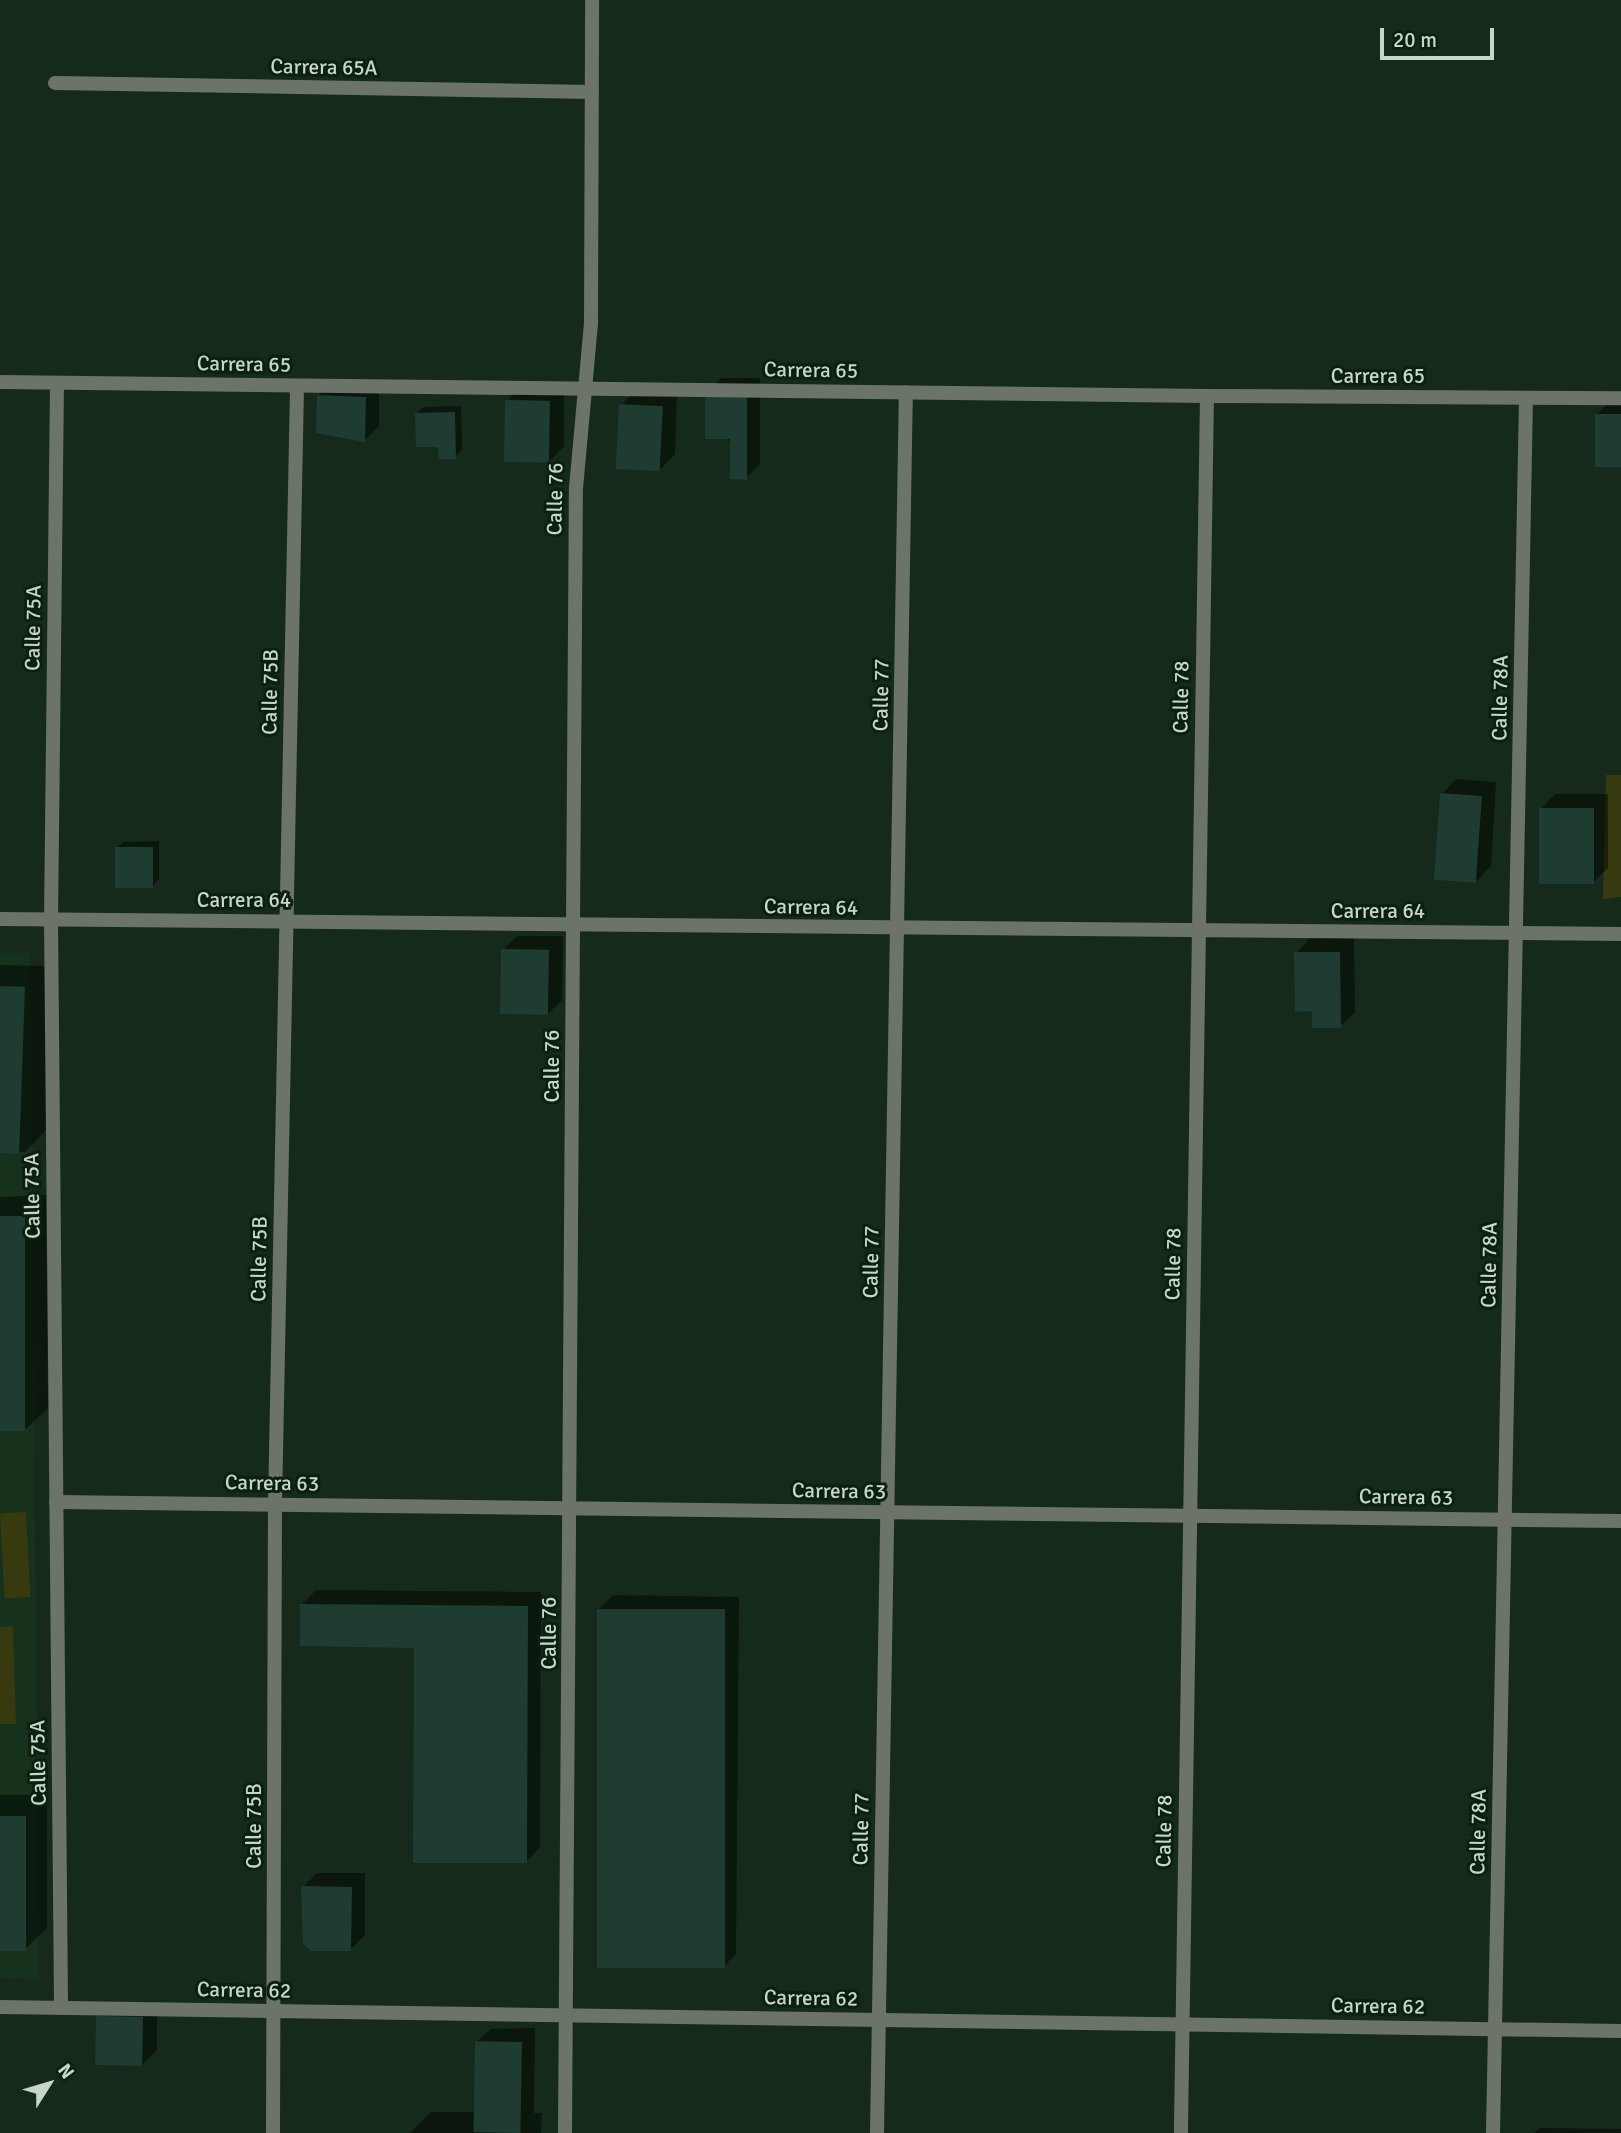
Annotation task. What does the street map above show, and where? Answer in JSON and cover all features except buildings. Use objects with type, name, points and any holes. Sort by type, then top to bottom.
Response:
[{"type":"street","name":"Calle 76","points":[[565,2133],[576,488],[591,323],[592,0]]},
{"type":"street","name":"Carrera 65A","points":[[55,83],[592,92]]},
{"type":"street","name":"Carrera 65","points":[[0,382],[1621,398]]},
{"type":"street","name":"Calle 75A","points":[[57,383],[51,920],[61,2008]]},
{"type":"street","name":"Calle 75B","points":[[272,2133],[275,2011],[275,1504],[298,386]]},
{"type":"street","name":"Calle 77","points":[[877,2133],[906,392]]},
{"type":"street","name":"Calle 78","points":[[1181,2133],[1207,396]]},
{"type":"street","name":"Calle 78A","points":[[1493,2133],[1526,398]]},
{"type":"street","name":"Carrera 64","points":[[0,919],[1621,934]]},
{"type":"street","name":"Carrera 63","points":[[56,1502],[1621,1521]]},
{"type":"street","name":"Carrera 62","points":[[0,2007],[1621,2031]]},
{"type":"shaded area","points":[[1606,775],[1621,775],[1621,897],[1603,899]]},
{"type":"shaded area","points":[[0,953],[30,953],[39,1980],[0,1978]]},
{"type":"shaded area","points":[[26,1512],[30,1597],[4,1598],[0,1513]]},
{"type":"shaded area","points":[[13,1626],[16,1724],[0,1724],[0,1627]]}]
